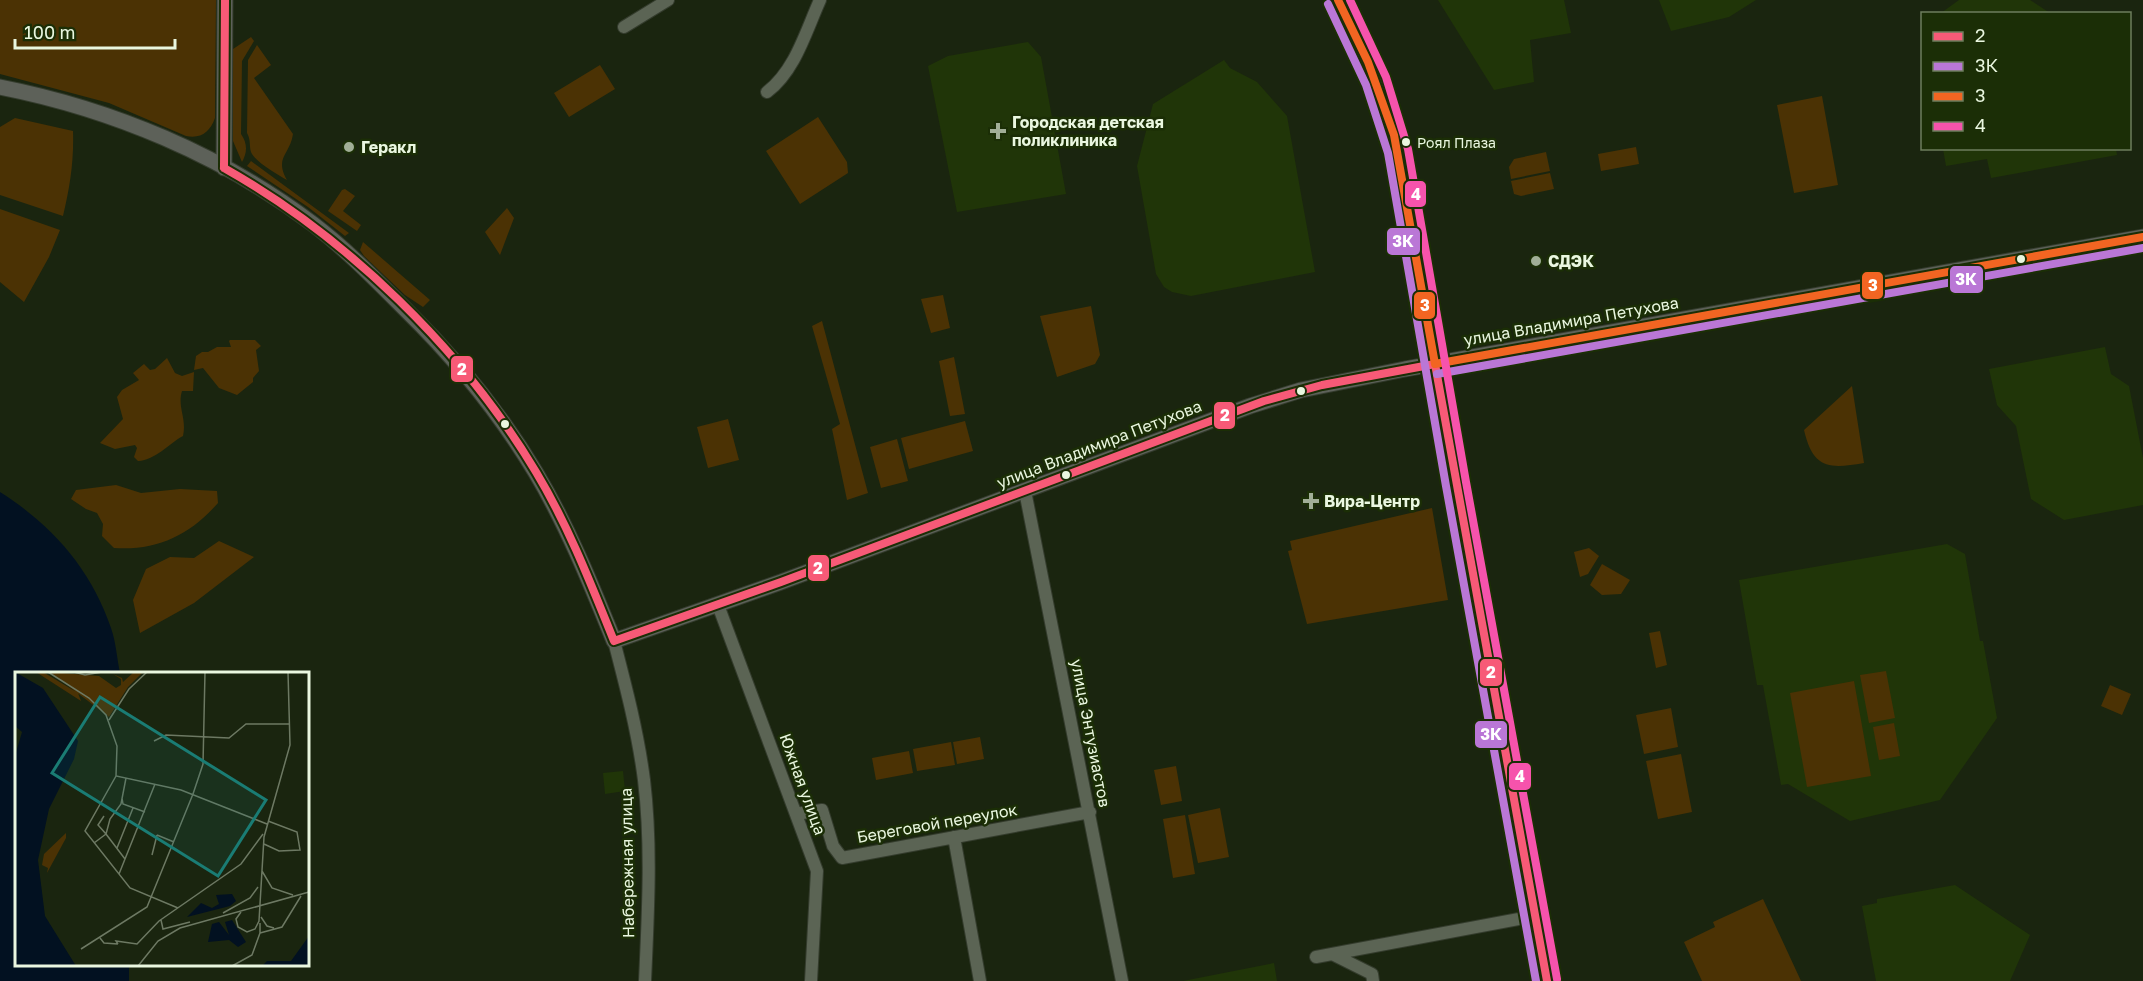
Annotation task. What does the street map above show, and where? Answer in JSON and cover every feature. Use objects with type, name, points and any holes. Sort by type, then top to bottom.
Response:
[{"type":"main road","points":[[224,168],[225,0]]},
{"type":"main road","points":[[1338,0],[1368,62],[1394,135],[1435,364]]},
{"type":"main road","name":"Набережная улица","points":[[0,87],[119,119],[166,139],[224,168],[284,204],[347,252],[422,326],[484,397],[516,441],[549,497],[614,641]]},
{"type":"main road","name":"улица Владимира Петухова","points":[[614,641],[718,605],[1280,396],[1322,385],[1435,364],[2143,237]]},
{"type":"street","points":[[624,27],[668,0]]},
{"type":"street","points":[[766,92],[787,71],[820,0]]},
{"type":"street","points":[[1435,364],[1547,981]]},
{"type":"street","name":"улица Энтузиастов","points":[[1025,491],[1122,981]]},
{"type":"street","name":"Южная улица","points":[[718,605],[817,871],[811,981]]},
{"type":"street","name":"Набережная улица","points":[[614,641],[633,718],[644,779],[648,856],[645,981]]},
{"type":"street","name":"Береговой переулок","points":[[796,814],[822,810],[833,846],[842,858],[1090,812]]},
{"type":"street","points":[[954,837],[980,981]]},
{"type":"street","points":[[1317,957],[1535,916]]},
{"type":"street","points":[[1332,954],[1372,974],[1373,981]]},
{"type":"shaded area","points":[[0,0],[216,0],[215,118],[210,127],[200,135],[186,136],[109,103],[0,74]]},
{"type":"shaded area","points":[[1438,0],[1564,0],[1571,33],[1530,40],[1534,82],[1494,90]]},
{"type":"shaded area","points":[[1659,0],[1756,0],[1729,17],[1671,31]]},
{"type":"shaded area","points":[[1959,0],[2030,0],[2048,12],[1942,12]]},
{"type":"shaded area","points":[[251,37],[254,41],[242,61],[241,134],[246,148],[242,162],[233,141],[233,49]]},
{"type":"shaded area","name":"Городская детская поликлиника","points":[[1028,42],[1041,57],[1066,194],[957,212],[928,66],[948,56]]},
{"type":"shaded area","points":[[257,45],[271,65],[254,78],[293,134],[282,161],[283,172],[287,180],[261,163],[253,156],[250,149],[247,133],[248,60]]},
{"type":"shaded area","points":[[1224,60],[1230,68],[1257,82],[1287,116],[1315,272],[1191,296],[1172,292],[1164,287],[1156,274],[1137,166],[1153,104]]},
{"type":"shaded area","points":[[600,65],[615,89],[569,117],[554,93]]},
{"type":"shaded area","points":[[1822,96],[1838,185],[1794,193],[1777,105]]},
{"type":"shaded area","points":[[818,117],[847,162],[848,173],[800,204],[766,151]]},
{"type":"shaded area","points":[[15,118],[73,131],[71,174],[63,216],[0,195],[0,127]]},
{"type":"shaded area","points":[[1636,147],[1639,164],[1601,171],[1598,154]]},
{"type":"shaded area","points":[[1943,150],[2116,150],[2117,155],[1991,178],[1987,159],[1946,166]]},
{"type":"shaded area","points":[[1546,152],[1550,171],[1511,179],[1509,167],[1514,159]]},
{"type":"shaded area","points":[[251,161],[349,233],[345,236],[308,207],[247,166]]},
{"type":"shaded area","points":[[1550,173],[1554,189],[1521,196],[1514,194],[1511,181]]},
{"type":"shaded area","points":[[345,189],[355,196],[343,211],[361,225],[357,231],[328,211]]},
{"type":"shaded area","points":[[507,208],[514,218],[500,255],[485,232]]},
{"type":"shaded area","points":[[0,209],[60,230],[49,257],[24,302],[0,282]]},
{"type":"shaded area","points":[[363,242],[430,300],[423,307],[405,295],[364,256],[360,250]]},
{"type":"shaded area","points":[[943,295],[950,328],[931,333],[921,299]]},
{"type":"shaded area","points":[[1091,306],[1100,355],[1095,364],[1057,377],[1040,316]]},
{"type":"shaded area","points":[[822,321],[868,493],[847,500],[832,429],[840,424],[812,326]]},
{"type":"shaded area","points":[[230,340],[255,340],[261,346],[256,350],[259,371],[253,378],[253,382],[237,395],[219,388],[203,368],[194,370],[196,356],[217,347],[231,347]]},
{"type":"shaded area","points":[[2105,347],[2111,374],[2129,386],[2143,458],[2143,505],[2064,520],[2031,499],[2016,426],[1997,405],[1989,369]]},
{"type":"shaded area","points":[[954,357],[965,414],[950,416],[939,361]]},
{"type":"shaded area","points":[[167,358],[175,373],[182,376],[194,372],[193,391],[182,391],[183,436],[151,458],[138,461],[134,457],[137,448],[135,445],[115,449],[100,443],[123,419],[117,397],[122,390],[139,380],[133,373],[144,364],[150,370],[155,369]]},
{"type":"shaded area","points":[[1852,386],[1864,463],[1841,466],[1824,463],[1812,452],[1804,430]]},
{"type":"shaded area","points":[[728,419],[739,460],[708,468],[697,427]]},
{"type":"shaded area","points":[[965,421],[973,451],[909,469],[901,438]]},
{"type":"shaded area","points":[[897,439],[908,481],[881,488],[870,447]]},
{"type":"shaded area","points":[[116,485],[141,493],[180,489],[217,491],[218,503],[196,524],[172,539],[144,547],[114,548],[102,536],[103,524],[97,513],[71,499],[76,490]]},
{"type":"shaded area","points":[[1432,508],[1448,600],[1307,624],[1288,551],[1292,550],[1290,541]]},
{"type":"shaded area","points":[[219,541],[254,557],[194,603],[140,633],[133,600],[146,569],[170,557],[194,558]]},
{"type":"shaded area","points":[[1947,544],[1965,554],[1980,641],[1983,641],[1997,718],[1940,800],[1850,821],[1788,784],[1781,785],[1763,685],[1757,685],[1739,580]]},
{"type":"shaded area","points":[[1589,548],[1599,556],[1588,574],[1580,577],[1574,552]]},
{"type":"shaded area","points":[[1602,564],[1630,580],[1621,594],[1602,595],[1590,585]]},
{"type":"shaded area","points":[[1660,631],[1667,665],[1656,668],[1649,633]]},
{"type":"shaded area","points":[[1886,671],[1895,718],[1869,723],[1860,675]]},
{"type":"shaded area","points":[[1854,681],[1871,776],[1807,787],[1790,693]]},
{"type":"shaded area","points":[[2110,685],[2131,694],[2122,715],[2101,706]]},
{"type":"shaded area","points":[[1671,708],[1678,747],[1644,754],[1636,715]]},
{"type":"shaded area","points":[[1894,723],[1900,756],[1879,760],[1873,727]]},
{"type":"shaded area","points":[[980,737],[984,759],[957,764],[953,742]]},
{"type":"shaded area","points":[[951,742],[955,765],[917,771],[913,749]]},
{"type":"shaded area","points":[[909,751],[913,773],[876,780],[872,758]]},
{"type":"shaded area","points":[[1681,754],[1692,812],[1658,819],[1646,761]]},
{"type":"shaded area","points":[[1176,766],[1182,801],[1161,805],[1154,770]]},
{"type":"shaded area","points":[[623,771],[625,791],[605,794],[603,773]]},
{"type":"shaded area","points":[[1220,808],[1229,857],[1198,863],[1188,815]]},
{"type":"shaded area","points":[[1185,815],[1195,874],[1173,878],[1163,819]]},
{"type":"shaded area","points":[[1955,885],[2030,935],[2010,981],[1876,981],[1862,906],[1877,903],[1877,899]]},
{"type":"shaded area","points":[[1763,899],[1801,981],[1702,981],[1684,942],[1715,927],[1713,922]]},
{"type":"shaded area","points":[[1274,963],[1277,981],[1183,981]]},
{"type":"water","points":[[0,492],[53,534],[68,550],[93,586],[111,628],[120,672],[15,672],[15,966],[129,966],[129,981],[0,981]]},
{"type":"transit line","name":"2","points":[[224,168],[225,0]]},
{"type":"transit line","name":"3","points":[[1338,0],[1368,62],[1394,135],[1435,364],[2143,237]]},
{"type":"transit line","name":"4","points":[[1350,0],[1386,77],[1408,149],[1557,979]]},
{"type":"transit line","name":"3К","points":[[1328,4],[1366,85],[1388,153],[1536,981]]},
{"type":"transit line","name":"2","points":[[224,168],[270,196],[358,263],[399,300],[474,383],[507,427],[548,492],[578,555],[614,641]]},
{"type":"transit line","name":"3К","points":[[1437,374],[2143,248]]},
{"type":"transit line","name":"2","points":[[1435,364],[1547,981]]},
{"type":"transit line","name":"2","points":[[614,641],[781,582],[1264,401],[1322,385],[1435,364]]},
{"type":"place","name":"Городская детская поликлиника","points":[[998,131]]},
{"type":"place","name":"Роял Плаза","points":[[1406,142]]},
{"type":"place","name":"Геракл","points":[[349,147]]},
{"type":"place","name":"СДЭК","points":[[1536,261]]},
{"type":"place","name":"Вира-Центр","points":[[1311,501]]}]
